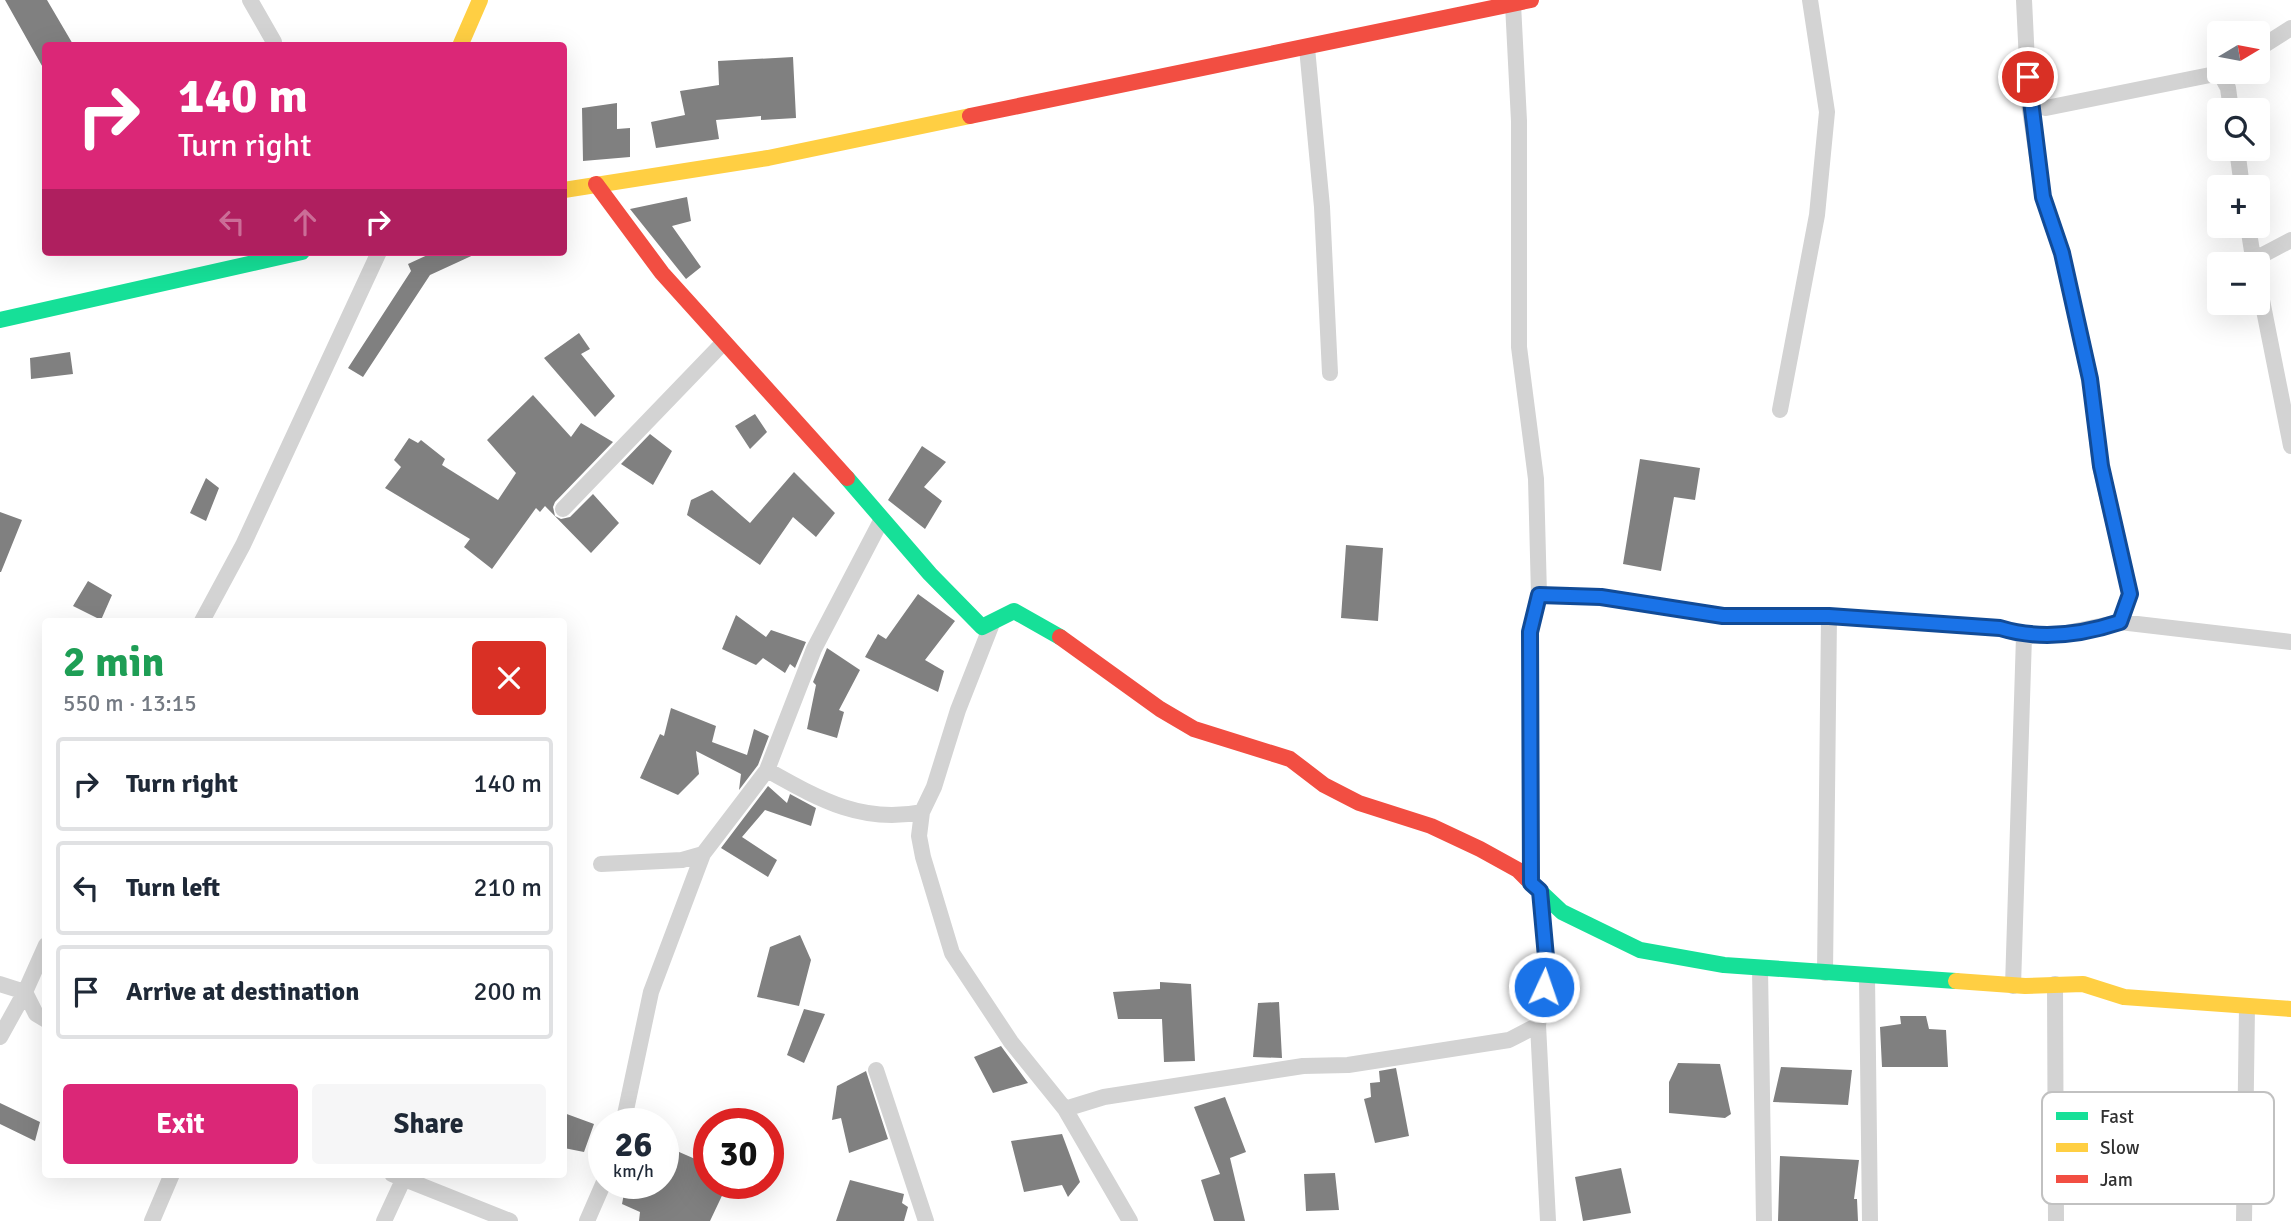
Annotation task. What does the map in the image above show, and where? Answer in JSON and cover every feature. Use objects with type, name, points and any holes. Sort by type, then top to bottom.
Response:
[{"type":"street","points":[[250,0],[274,42]]},
{"type":"street","points":[[462,42],[480,0]]},
{"type":"street","points":[[567,189],[768,158],[1531,0]]},
{"type":"street","points":[[1780,410],[1817,215],[1828,112],[1810,0]]},
{"type":"street","points":[[2024,0],[2029,103],[2043,197],[2062,253],[2090,379],[2101,466],[2130,594],[2120,622]]},
{"type":"street","points":[[1513,4],[1519,121],[1519,347],[1536,480],[1539,595],[1530,632],[1536,887],[1547,968],[1538,1025],[1548,1221]]},
{"type":"street","points":[[2270,41],[2291,27]]},
{"type":"street","points":[[1307,48],[1322,207],[1330,373]]},
{"type":"street","points":[[2029,103],[2046,108],[2207,75]]},
{"type":"street","points":[[596,184],[630,236],[723,343],[783,403],[957,603],[982,627],[990,626]]},
{"type":"street","points":[[2270,252],[2291,240]]},
{"type":"street","points":[[0,320],[284,256]]},
{"type":"street","points":[[204,618],[243,545],[377,256]]},
{"type":"street","points":[[2265,315],[2291,446]]},
{"type":"street","points":[[563,509],[723,343]]},
{"type":"street","points":[[626,1108],[651,992],[703,854],[767,770],[814,649],[882,519]]},
{"type":"street","points":[[1539,595],[1601,597],[1723,616],[1829,616],[2000,628],[2024,636],[2056,635],[2120,622],[2291,642]]},
{"type":"street","points":[[1130,1221],[1065,1109],[1011,1042],[952,953],[919,836],[922,813],[934,787],[958,710],[990,626],[1002,615],[1014,611],[1072,643],[1160,709],[1194,729],[1290,759],[1324,785],[1348,797],[1389,814],[1431,826],[1518,870],[1562,912],[1640,950],[1724,965],[2013,986],[2083,984],[2124,997],[2291,1009]]},
{"type":"street","points":[[1825,973],[1829,616]]},
{"type":"street","points":[[2013,986],[2024,636]]},
{"type":"street","points":[[767,770],[822,800],[854,811],[895,817],[922,813]]},
{"type":"street","points":[[601,864],[682,860],[703,854]]},
{"type":"street","points":[[0,1037],[42,954]]},
{"type":"street","points":[[1760,968],[1764,1221]]},
{"type":"street","points":[[1867,976],[1870,1221]]},
{"type":"street","points":[[0,984],[25,992],[36,1014],[42,1018]]},
{"type":"street","points":[[2054,984],[2055,1092]]},
{"type":"street","points":[[2246,1092],[2247,1007]]},
{"type":"street","points":[[1065,1109],[1104,1097],[1303,1066],[1348,1065],[1509,1040],[1538,1025]]},
{"type":"street","points":[[876,1070],[926,1221]]},
{"type":"street","points":[[152,1221],[170,1178]]},
{"type":"street","points":[[384,1221],[397,1178]]},
{"type":"street","points":[[400,1178],[510,1221]]},
{"type":"street","points":[[587,1221],[597,1199]]},
{"type":"building","points":[[5,0],[47,0],[72,42],[42,42],[42,66]]},
{"type":"building","points":[[793,57],[796,118],[761,120],[761,116],[716,120],[719,139],[656,148],[651,122],[685,115],[680,91],[719,85],[718,61]]},
{"type":"building","points":[[617,103],[617,129],[630,128],[630,157],[583,161],[582,108]]},
{"type":"building","points":[[687,197],[691,221],[672,226],[701,267],[686,279],[630,209]]},
{"type":"building","points":[[425,256],[471,256],[430,275],[363,377],[348,368],[411,271],[408,264]]},
{"type":"building","points":[[579,333],[590,349],[581,354],[615,396],[595,417],[544,358]]},
{"type":"building","points":[[70,352],[73,374],[31,379],[30,358]]},
{"type":"building","points":[[533,395],[571,437],[581,423],[613,442],[555,502],[555,516],[561,519],[570,517],[593,494],[619,523],[591,553],[545,506],[540,512],[536,508],[492,569],[464,547],[470,539],[385,488],[401,467],[394,460],[409,438],[418,443],[421,440],[445,459],[442,465],[498,500],[516,473],[487,440]]},
{"type":"building","points":[[755,414],[767,432],[750,449],[735,426]]},
{"type":"building","points":[[650,434],[672,451],[653,485],[621,464]]},
{"type":"building","points":[[922,446],[946,462],[924,487],[942,501],[925,529],[888,500]]},
{"type":"building","points":[[1640,459],[1700,468],[1695,500],[1674,497],[1661,571],[1623,564]]},
{"type":"building","points":[[794,472],[835,513],[816,537],[793,517],[760,565],[687,515],[691,500],[712,490],[750,523]]},
{"type":"building","points":[[206,478],[219,488],[206,521],[190,513]]},
{"type":"building","points":[[0,512],[22,520],[1,572],[0,572]]},
{"type":"building","points":[[1346,545],[1383,548],[1378,621],[1341,618]]},
{"type":"building","points":[[88,581],[112,595],[102,618],[73,606]]},
{"type":"building","points":[[918,594],[955,621],[925,660],[944,671],[938,692],[865,657],[878,634],[886,639]]},
{"type":"building","points":[[736,615],[766,637],[771,630],[806,642],[795,668],[790,664],[785,673],[763,658],[756,665],[722,649]]},
{"type":"building","points":[[827,648],[860,670],[839,710],[844,712],[837,738],[807,729],[816,685],[813,682]]},
{"type":"building","points":[[671,708],[716,726],[712,742],[747,755],[754,729],[769,736],[758,765],[739,790],[741,774],[696,751],[699,774],[678,795],[640,778],[660,734],[664,736]]},
{"type":"building","points":[[768,786],[787,803],[790,794],[816,808],[811,826],[765,810],[742,837],[777,860],[768,877],[721,848]]},
{"type":"building","points":[[800,935],[811,960],[799,1006],[757,997],[770,947]]},
{"type":"building","points":[[1160,982],[1191,984],[1195,1061],[1164,1062],[1162,1019],[1118,1019],[1113,992],[1160,989]]},
{"type":"building","points":[[1279,1002],[1282,1058],[1253,1057],[1258,1003]]},
{"type":"building","points":[[804,1009],[825,1014],[804,1063],[787,1055]]},
{"type":"building","points":[[1900,1016],[1926,1016],[1929,1029],[1946,1030],[1948,1067],[1882,1067],[1880,1027],[1901,1024]]},
{"type":"building","points":[[1001,1046],[1028,1083],[993,1093],[974,1057]]},
{"type":"building","points":[[1678,1063],[1720,1064],[1731,1114],[1725,1118],[1669,1113],[1669,1082]]},
{"type":"building","points":[[1781,1067],[1852,1070],[1848,1105],[1773,1102]]},
{"type":"building","points":[[1396,1068],[1409,1136],[1375,1143],[1364,1099],[1371,1097],[1370,1083],[1380,1082],[1379,1071]]},
{"type":"building","points":[[866,1071],[888,1139],[849,1153],[841,1118],[832,1120],[837,1086]]},
{"type":"building","points":[[1225,1097],[1246,1152],[1230,1158],[1245,1221],[1214,1221],[1201,1180],[1220,1174],[1194,1107]]},
{"type":"building","points":[[0,1103],[40,1122],[35,1141],[0,1124]]},
{"type":"building","points":[[567,1114],[588,1122],[588,1141],[584,1152],[567,1149]]},
{"type":"building","points":[[1062,1134],[1080,1182],[1068,1197],[1062,1185],[1024,1192],[1011,1141]]},
{"type":"building","points":[[679,1152],[693,1158],[693,1199],[720,1199],[710,1221],[639,1221],[640,1212],[622,1204],[623,1199],[679,1199]]},
{"type":"building","points":[[1780,1156],[1859,1160],[1854,1199],[1857,1199],[1858,1221],[1778,1221]]},
{"type":"building","points":[[1621,1168],[1631,1213],[1583,1221],[1575,1177]]},
{"type":"building","points":[[1335,1173],[1339,1210],[1306,1211],[1304,1174]]},
{"type":"building","points":[[850,1180],[904,1194],[902,1203],[908,1207],[904,1221],[836,1221]]},
{"type":"traffic: fast","points":[[0,320],[284,256]]},
{"type":"traffic: fast","points":[[847,478],[930,574],[982,627],[1014,611],[1060,637]]},
{"type":"traffic: fast","points":[[1527,879],[1562,912],[1640,950],[1724,965],[1956,981]]},
{"type":"traffic: slow","points":[[462,42],[480,0]]},
{"type":"traffic: slow","points":[[567,190],[768,158],[970,116]]},
{"type":"traffic: slow","points":[[1956,981],[2025,986],[2083,984],[2124,997],[2291,1009]]},
{"type":"traffic: jam","points":[[970,116],[1531,0]]},
{"type":"traffic: jam","points":[[596,184],[662,273],[847,478]]},
{"type":"traffic: jam","points":[[1060,637],[1160,709],[1194,729],[1290,759],[1324,785],[1359,803],[1431,826],[1480,849],[1518,870],[1527,879]]},
{"type":"route","points":[[1544,987],[1547,968],[1540,891],[1531,883],[1530,632],[1539,595],[1601,597],[1723,616],[1829,616],[2000,628],[2024,636],[2056,635],[2120,622],[2130,594],[2101,466],[2090,379],[2062,253],[2043,197],[2029,103],[2028,77]]}]
